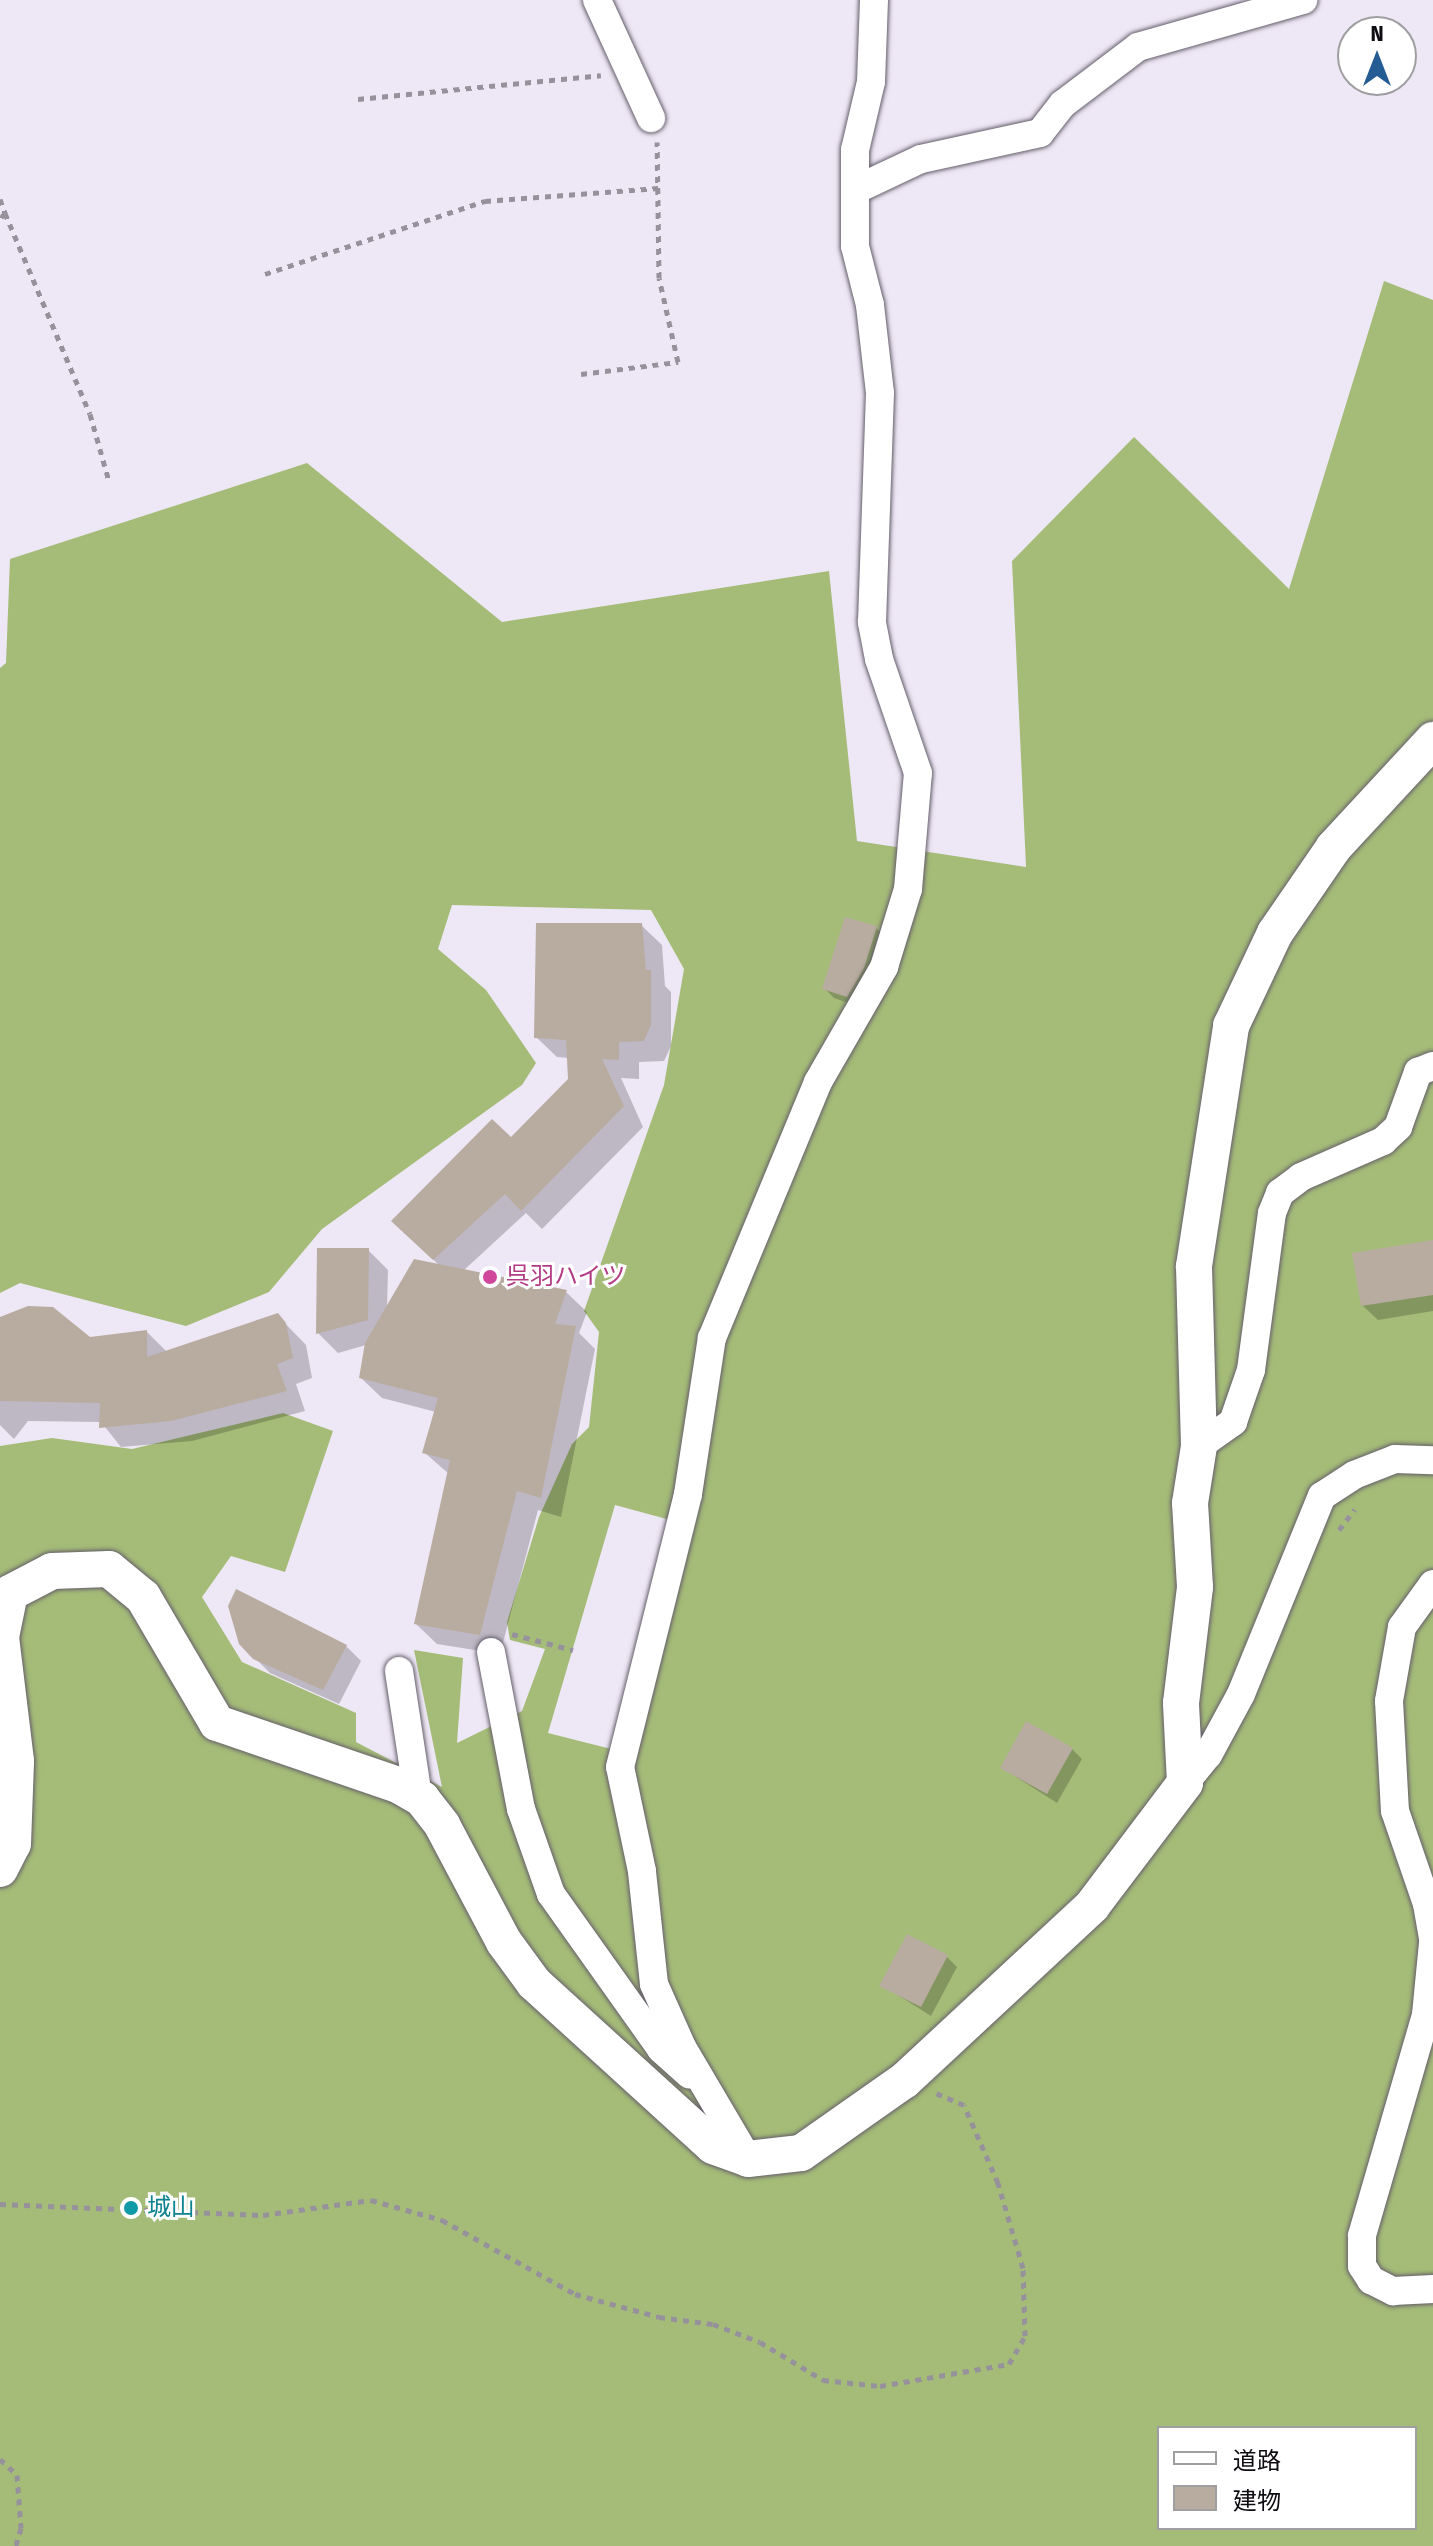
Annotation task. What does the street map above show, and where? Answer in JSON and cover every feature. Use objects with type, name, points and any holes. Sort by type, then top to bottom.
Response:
[{"type":"street","points":[[597,0],[651,118]]},
{"type":"street","points":[[748,2159],[708,2090],[654,1984],[642,1871],[620,1767],[688,1494],[712,1338],[818,1082],[884,967],[908,889],[918,773],[879,659],[872,622],[880,393],[870,305],[855,246],[855,150],[871,82],[869,16],[874,0]]},
{"type":"street","points":[[855,190],[921,159],[1040,133],[1063,104],[1138,47],[1303,0]]},
{"type":"street","points":[[1185,1783],[1181,1703],[1195,1587],[1190,1503],[1199,1446],[1194,1266],[1231,1026],[1275,933],[1334,847],[1433,740]]},
{"type":"street","points":[[1199,1446],[1233,1422],[1251,1370],[1272,1213],[1280,1193],[1301,1177],[1383,1141],[1398,1127],[1418,1072],[1433,1066]]},
{"type":"street","points":[[0,1869],[13,1844],[16,1761],[1,1637],[10,1593],[52,1571],[109,1569],[143,1597],[217,1723],[398,1785],[418,1796],[442,1825],[504,1942],[534,1983],[693,2132],[713,2146],[748,2159],[801,2153],[905,2080],[1092,1906],[1208,1755],[1241,1694],[1322,1496],[1354,1475],[1395,1459],[1433,1460]]},
{"type":"street","points":[[1433,1584],[1402,1627],[1389,1701],[1395,1811],[1427,1904],[1433,1940],[1426,2015],[1362,2236],[1362,2266],[1371,2280],[1393,2291],[1433,2289]]},
{"type":"street","points":[[495,1641],[521,1809],[551,1894],[661,2049],[708,2090]]},
{"type":"street","points":[[399,1671],[418,1796]]},
{"type":"path","points":[[358,99],[630,72]]},
{"type":"path","points":[[581,374],[678,362],[659,278],[660,158],[651,118]]},
{"type":"path","points":[[265,274],[485,201],[659,188]]},
{"type":"path","points":[[0,199],[90,414],[109,481]]},
{"type":"path","points":[[0,219],[5,213]]},
{"type":"path","points":[[1337,1533],[1365,1503]]},
{"type":"path","points":[[495,1641],[573,1650]]},
{"type":"path","points":[[0,2204],[263,2215],[371,2200],[442,2220],[575,2294],[659,2317],[713,2324],[760,2342],[823,2380],[880,2386],[1009,2364],[1025,2336],[1023,2268],[998,2183],[964,2105],[905,2080]]},
{"type":"path","points":[[0,2459],[17,2475],[21,2528],[16,2546]]},
{"type":"green space","points":[[1384,281],[1433,300],[1433,2546],[0,2546],[0,1446],[52,1438],[132,1449],[283,1413],[333,1431],[285,1572],[231,1556],[202,1597],[242,1662],[356,1713],[356,1742],[442,1787],[414,1650],[463,1658],[457,1743],[522,1711],[545,1649],[510,1640],[507,1622],[539,1517],[572,1444],[589,1427],[599,1332],[584,1311],[664,1085],[684,969],[651,910],[452,905],[438,949],[486,990],[536,1063],[522,1085],[322,1229],[269,1292],[186,1326],[20,1283],[0,1293],[0,668],[6,663],[10,559],[307,463],[502,622],[829,571],[857,841],[1026,867],[1012,561],[1134,437],[1289,589]],"holes":[[[615,1505],[674,1521],[615,1750],[548,1733]]]},
{"type":"building","points":[[845,917],[877,926],[864,968],[847,997],[822,989]]},
{"type":"building","points":[[536,923],[642,923],[646,970],[651,970],[651,1025],[644,1041],[619,1042],[619,1060],[602,1059],[624,1106],[521,1211],[505,1194],[433,1260],[391,1221],[492,1119],[511,1137],[568,1079],[566,1040],[534,1038]]},
{"type":"building","points":[[1433,1240],[1433,1295],[1361,1306],[1352,1253]]},
{"type":"building","points":[[317,1248],[369,1248],[368,1320],[316,1334]]},
{"type":"building","points":[[414,1259],[567,1290],[555,1324],[576,1326],[541,1498],[517,1491],[480,1635],[414,1624],[450,1460],[422,1453],[438,1398],[359,1378],[365,1343]]},
{"type":"building","points":[[28,1306],[53,1307],[90,1337],[147,1330],[147,1357],[278,1313],[286,1323],[293,1358],[277,1364],[287,1391],[171,1421],[99,1428],[100,1403],[0,1401],[0,1317]]},
{"type":"building","points":[[236,1589],[347,1645],[323,1690],[253,1659],[239,1644],[228,1606]]},
{"type":"building","points":[[1026,1721],[1073,1748],[1047,1794],[1000,1768]]},
{"type":"building","points":[[907,1934],[948,1955],[921,2007],[879,1986]]},
{"type":"place","name":"呉羽ハイツ","points":[[490,1277]]},
{"type":"place","name":"城山","points":[[131,2208]]}]
